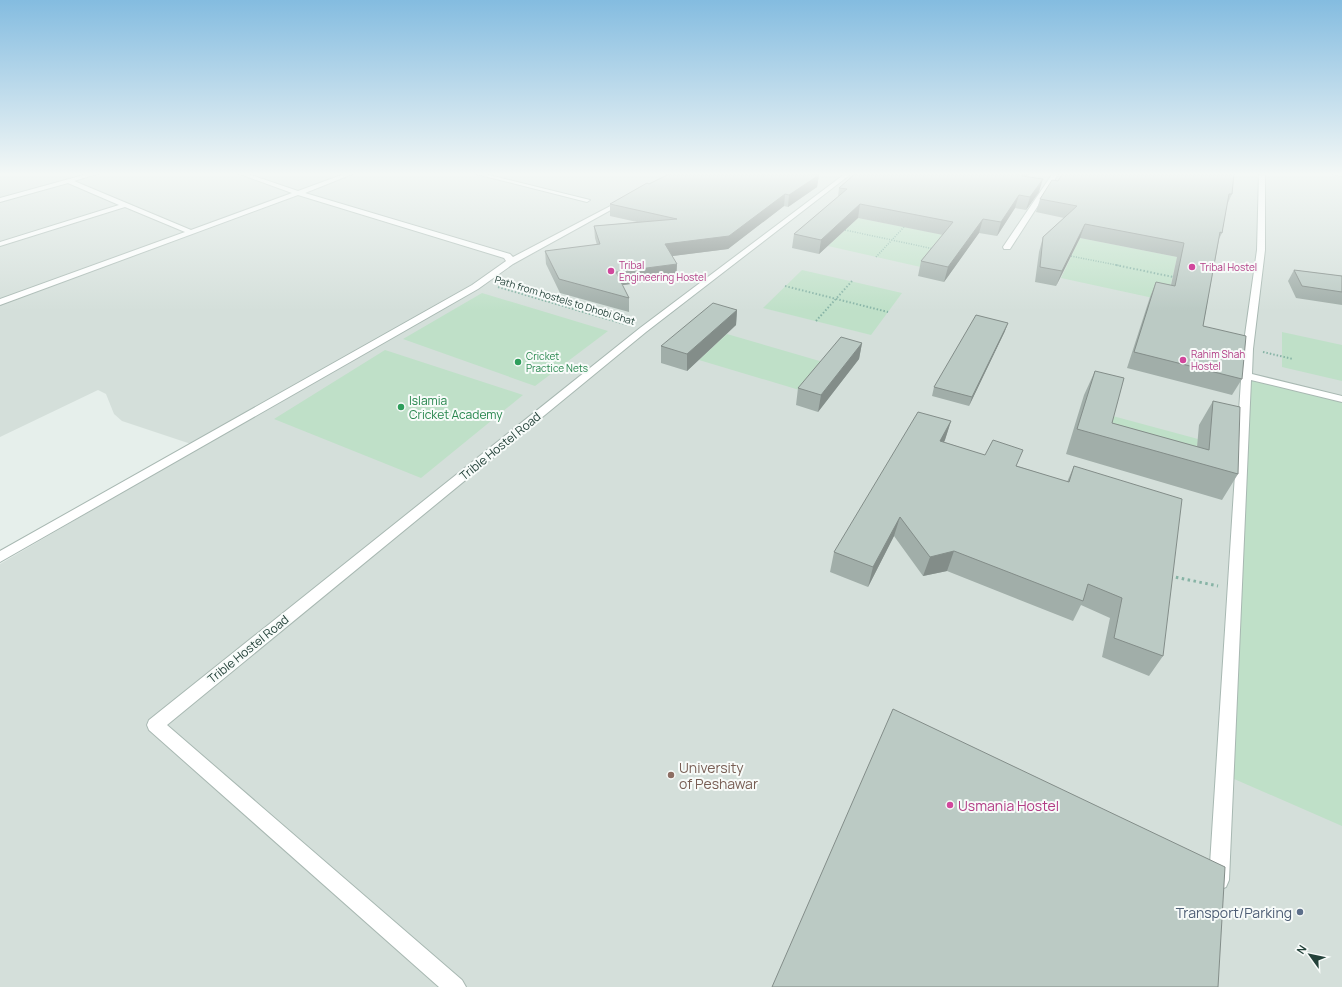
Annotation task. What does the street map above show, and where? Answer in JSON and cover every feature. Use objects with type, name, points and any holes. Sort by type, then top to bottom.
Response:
[{"type":"street","points":[[0,244],[80,219]]},
{"type":"street","points":[[159,219],[191,232]]},
{"type":"street","points":[[0,302],[227,219]]},
{"type":"street","points":[[385,219],[507,256],[510,259],[510,262]]},
{"type":"street","points":[[0,556],[483,282],[510,262],[590,219]]},
{"type":"street","name":"Trible Hostel Road","points":[[455,987],[155,724],[643,330],[789,219]]},
{"type":"street","points":[[1007,247],[1026,219]]},
{"type":"street","points":[[1218,893],[1248,349],[1261,250],[1261,219]]},
{"type":"street","points":[[1247,376],[1342,399]]},
{"type":"path","points":[[876,257],[904,227]]},
{"type":"path","points":[[845,230],[939,250]]},
{"type":"path","points":[[1071,256],[1173,277]]},
{"type":"path","points":[[816,321],[852,281]]},
{"type":"path","name":"Path from hostels to Dhobi Ghat","points":[[483,282],[643,330]]},
{"type":"path","points":[[785,286],[888,312]]},
{"type":"path","points":[[1248,349],[1293,359]]},
{"type":"path","points":[[1168,576],[1235,590]]},
{"type":"shaded area","name":"University of Peshawar","points":[[0,219],[1342,219],[1342,987],[0,987],[0,564],[200,447],[122,421],[114,414],[106,394],[98,390],[0,437]]},
{"type":"green space","points":[[857,219],[950,236],[925,268],[828,246]]},
{"type":"green space","points":[[1080,238],[1177,257],[1167,301],[1061,278]]},
{"type":"green space","points":[[802,270],[902,293],[871,335],[763,308]]},
{"type":"green space","name":"Cricket Practice Nets","points":[[482,293],[608,331],[535,386],[403,339]]},
{"type":"green space","points":[[1282,332],[1342,345],[1342,381],[1282,367]]},
{"type":"green space","points":[[727,334],[830,364],[806,392],[699,360]]},
{"type":"green space","name":"Islamia Cricket Academy","points":[[385,350],[523,395],[421,478],[274,419]]},
{"type":"green space","points":[[1247,376],[1342,399],[1342,826],[1225,775]]},
{"type":"green space","points":[[1109,415],[1198,439],[1194,475],[1100,448]]},
{"type":"building","points":[[676,219],[752,219],[729,236],[665,244],[677,264],[616,272],[629,298],[559,279],[545,251],[600,244],[594,226]]},
{"type":"building","points":[[812,219],[844,219],[821,240],[794,234]]},
{"type":"building","points":[[938,219],[983,219],[948,267],[921,261],[953,222]]},
{"type":"building","points":[[983,219],[1003,219],[1001,222]]},
{"type":"building","points":[[1063,219],[1225,219],[1222,233],[1220,232],[1203,326],[1246,336],[1242,379],[1134,352],[1156,282],[1175,286],[1184,243],[1085,224],[1062,271],[1040,267],[1043,237]]},
{"type":"building","points":[[1294,270],[1342,276],[1342,292],[1302,286]]},
{"type":"building","points":[[713,303],[737,310],[687,354],[661,346]]},
{"type":"building","points":[[976,315],[1008,323],[972,397],[934,387]]},
{"type":"building","points":[[841,337],[862,343],[821,395],[798,388]]},
{"type":"building","points":[[1095,371],[1124,378],[1112,423],[1209,450],[1213,401],[1240,407],[1238,474],[1077,429]]},
{"type":"building","points":[[918,412],[951,421],[940,441],[985,455],[993,440],[1023,450],[1016,466],[1069,482],[1074,466],[1182,499],[1163,656],[1114,638],[1122,598],[1088,584],[1083,601],[954,551],[930,557],[900,517],[873,567],[834,552]]},
{"type":"building","name":"Usmania Hostel","points":[[893,709],[1225,867],[1218,987],[772,987]]},
{"type":"place","name":"Tribal Hostel","points":[[1192,267]]},
{"type":"place","name":"Tribal Engineering Hostel","points":[[611,271]]},
{"type":"place","name":"Rahim Shah Hostel","points":[[1183,360]]},
{"type":"place","name":"Cricket Practice Nets","points":[[518,362]]},
{"type":"place","name":"Islamia Cricket Academy","points":[[401,407]]},
{"type":"place","name":"University of Peshawar","points":[[671,775]]},
{"type":"place","name":"Usmania Hostel","points":[[950,805]]},
{"type":"place","name":"Transport/Parking","points":[[1300,912]]}]
